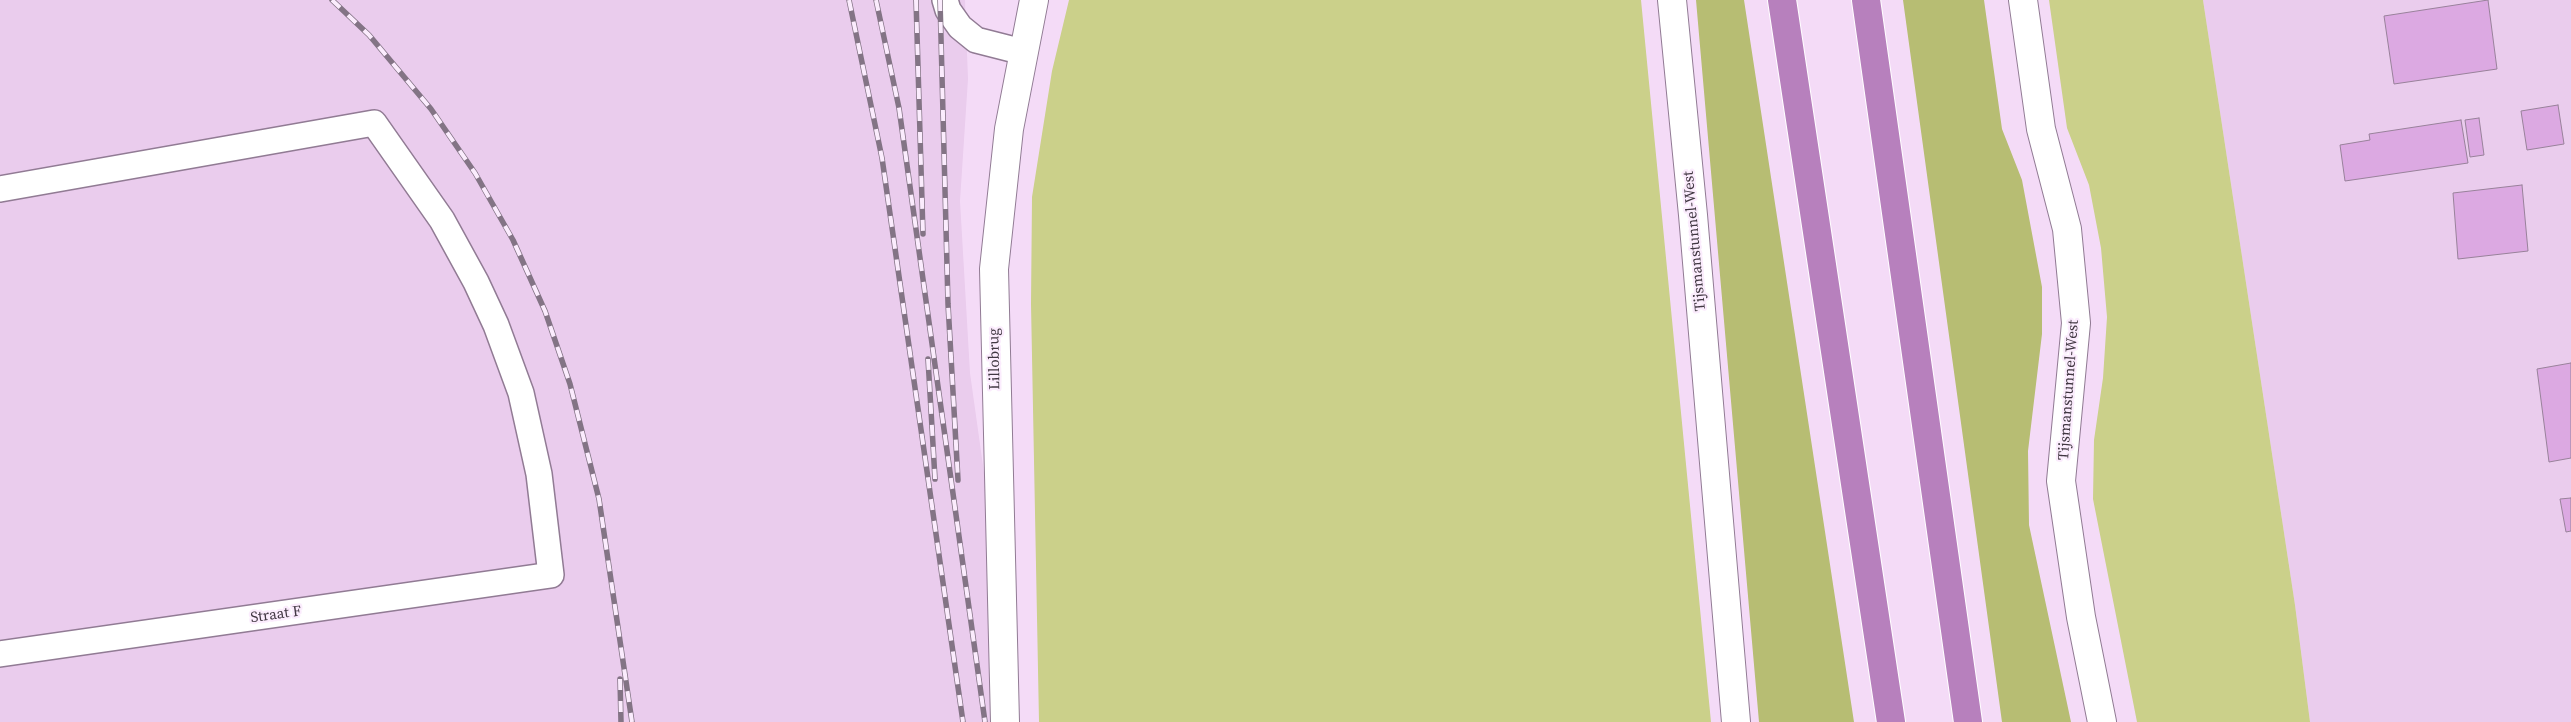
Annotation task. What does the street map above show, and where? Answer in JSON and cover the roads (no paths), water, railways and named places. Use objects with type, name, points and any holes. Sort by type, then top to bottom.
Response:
[{"type":"highway","points":[[1782,0],[1891,722]]},
{"type":"highway","points":[[1866,0],[1968,722]]},
{"type":"street","name":"Lillobrug","points":[[1005,722],[994,269],[1009,130],[1034,0]]},
{"type":"street","name":"Tijsmanstunnel-West","points":[[1672,0],[1693,215],[1736,722]]},
{"type":"street","name":"Tijsmanstunnel-West","points":[[2023,0],[2041,129],[2067,229],[2076,323],[2062,481],[2081,617],[2102,722]]},
{"type":"lane","points":[[945,0],[948,10],[960,28],[976,40],[1023,52]]},
{"type":"lane","name":"Straat F","points":[[0,189],[374,123],[442,220],[476,282],[496,324],[523,402],[539,474],[551,576],[0,654]]},
{"type":"railway","points":[[332,0],[369,35],[431,109],[475,173],[513,240],[545,311],[570,384],[599,499],[632,722]]},
{"type":"railway","points":[[849,0],[882,158],[963,722]]},
{"type":"railway","points":[[876,0],[899,108],[985,722]]},
{"type":"railway","points":[[916,0],[923,234]]},
{"type":"railway","points":[[940,0],[948,304],[958,480]]},
{"type":"railway","points":[[928,359],[935,479]]},
{"type":"railway","points":[[620,679],[621,722]]}]
